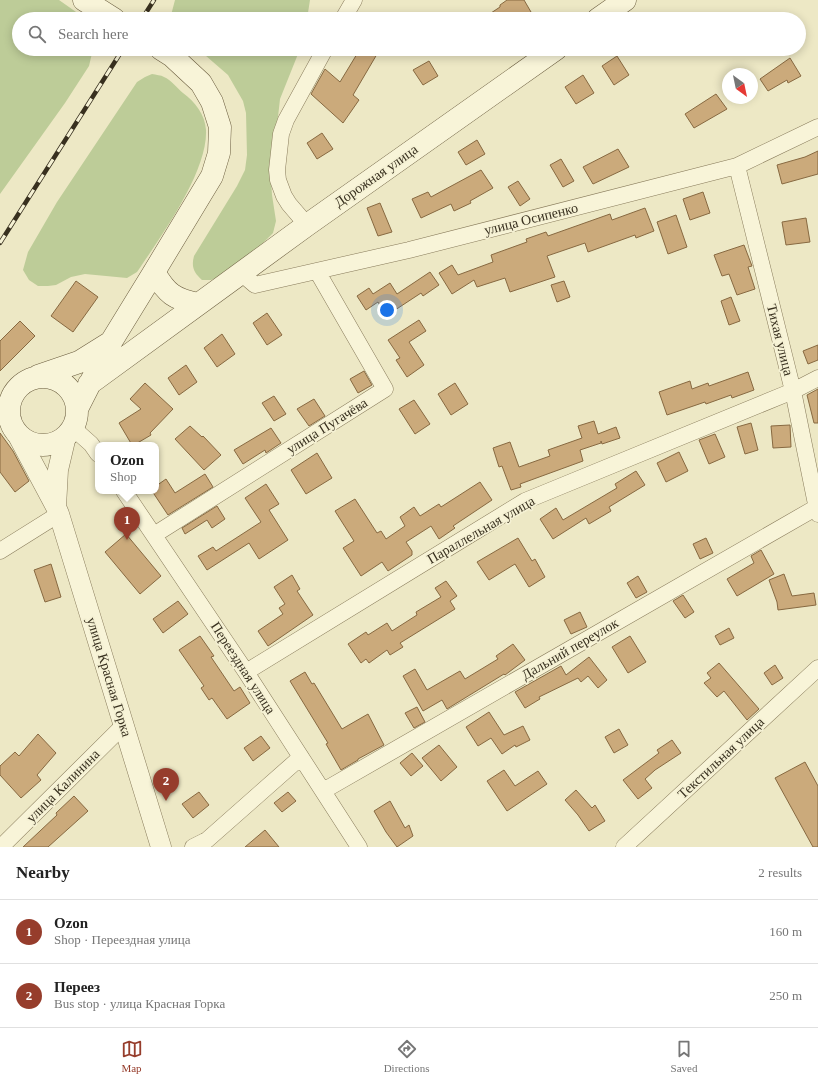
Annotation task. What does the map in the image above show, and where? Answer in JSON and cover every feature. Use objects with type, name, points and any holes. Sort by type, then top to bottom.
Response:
[{"type":"main road","points":[[84,0],[103,12]]},
{"type":"main road","points":[[608,12],[625,0]]},
{"type":"main road","points":[[78,407],[111,342],[212,176],[219,153],[220,127],[212,102],[201,82],[172,56]]},
{"type":"main road","name":"Дорожная улица","points":[[89,384],[307,225],[546,56]]},
{"type":"main road","points":[[154,272],[162,286],[176,298],[198,304]]},
{"type":"main road","points":[[37,377],[49,376],[60,380],[68,386],[75,396],[78,407],[77,419],[70,432],[58,442],[48,445],[36,445],[25,440],[16,432],[10,422],[9,410],[11,399],[17,388],[26,381],[37,377],[79,362],[111,342]]},
{"type":"street","points":[[347,12],[354,0]]},
{"type":"street","points":[[307,225],[284,196],[278,180],[277,170],[281,134],[286,120],[321,56]]},
{"type":"street","name":"улица Осипенко","points":[[241,273],[255,285],[409,250],[737,166],[818,127]]},
{"type":"street","name":"Тихая улица","points":[[737,166],[793,390],[817,510]]},
{"type":"street","name":"улица Пугачёва","points":[[154,535],[385,389],[317,271]]},
{"type":"street","name":"Параллельная улица","points":[[246,672],[525,501],[793,390],[818,378]]},
{"type":"street","points":[[16,432],[58,511]]},
{"type":"street","points":[[58,511],[58,470],[70,432],[91,444],[95,450]]},
{"type":"street","name":"Переездная улица","points":[[126,494],[246,672],[359,847]]},
{"type":"street","name":"Дальний переулок","points":[[323,791],[817,510]]},
{"type":"street","points":[[0,551],[58,511]]},
{"type":"street","name":"улица Красная Горка","points":[[58,511],[162,847]]},
{"type":"street","name":"Текстильная улица","points":[[624,847],[818,668]]},
{"type":"street","name":"улица Калинина","points":[[1,847],[124,726]]},
{"type":"street","points":[[193,847],[207,840],[301,757]]},
{"type":"green space","points":[[0,0],[59,0],[76,12],[12,12],[12,56],[91,56],[89,66],[65,103],[0,194]]},
{"type":"green space","points":[[175,0],[310,0],[308,12],[172,12]]},
{"type":"green space","points":[[206,56],[297,56],[280,99],[271,180],[276,221],[273,233],[261,245],[218,277],[211,280],[202,280],[197,275],[193,267],[194,256],[237,186],[245,170],[247,155],[246,113],[243,101],[228,75]]},
{"type":"green space","points":[[152,74],[167,78],[172,82],[192,100],[204,119],[206,130],[205,147],[191,184],[181,204],[137,272],[127,278],[85,274],[71,277],[56,285],[38,286],[29,280],[23,270],[28,252],[57,202],[137,82]]},
{"type":"building","points":[[507,0],[524,0],[531,12],[492,12],[500,7],[500,5]]},
{"type":"building","points":[[356,56],[376,56],[353,95],[359,100],[343,123],[311,94],[325,69],[340,82]]},
{"type":"building","points":[[617,56],[629,75],[614,85],[602,66]]},
{"type":"building","points":[[790,58],[801,76],[788,83],[787,80],[768,91],[760,79]]},
{"type":"building","points":[[429,61],[438,76],[423,85],[413,70]]},
{"type":"building","points":[[583,75],[594,93],[576,104],[565,87]]},
{"type":"building","points":[[716,94],[727,109],[694,128],[685,114]]},
{"type":"building","points":[[322,133],[333,149],[317,159],[307,143]]},
{"type":"building","points":[[477,140],[485,154],[466,165],[458,152]]},
{"type":"building","points":[[618,149],[629,167],[593,184],[583,167]]},
{"type":"building","points":[[818,151],[818,174],[782,184],[777,165],[805,157]]},
{"type":"building","points":[[561,159],[574,181],[563,187],[550,165]]},
{"type":"building","points":[[481,170],[493,188],[470,201],[471,203],[454,211],[451,204],[421,218],[412,199],[428,192],[431,197]]},
{"type":"building","points":[[518,181],[530,199],[520,206],[508,187]]},
{"type":"building","points":[[703,192],[710,213],[690,220],[683,199]]},
{"type":"building","points":[[380,203],[392,232],[378,236],[367,208]]},
{"type":"building","points":[[645,208],[654,231],[636,238],[635,235],[588,252],[585,243],[547,256],[555,277],[510,292],[505,278],[477,287],[474,280],[452,294],[439,273],[452,265],[458,275],[493,262],[491,255],[527,242],[526,239],[546,232],[548,236],[610,214],[612,220]]},
{"type":"building","points":[[676,215],[687,247],[668,254],[657,222]]},
{"type":"building","points":[[806,218],[810,242],[786,245],[782,222]]},
{"type":"building","points":[[744,245],[752,266],[748,267],[755,289],[737,295],[729,274],[722,276],[714,255]]},
{"type":"building","points":[[430,272],[439,285],[423,296],[421,293],[386,316],[378,302],[366,310],[357,296],[369,288],[373,294],[390,283],[397,294]]},
{"type":"building","points":[[76,281],[98,297],[73,332],[51,316]]},
{"type":"building","points":[[564,281],[570,297],[557,302],[551,285]]},
{"type":"building","points":[[731,297],[740,321],[729,325],[721,301]]},
{"type":"building","points":[[267,313],[282,335],[267,345],[253,323]]},
{"type":"building","points":[[419,320],[426,331],[409,342],[424,365],[407,377],[396,360],[400,358],[388,340]]},
{"type":"building","points":[[20,321],[35,336],[0,371],[0,341]]},
{"type":"building","points":[[222,334],[235,354],[217,367],[204,348]]},
{"type":"building","points":[[818,345],[818,360],[808,364],[803,351]]},
{"type":"building","points":[[186,365],[197,382],[179,395],[168,378]]},
{"type":"building","points":[[364,371],[372,385],[358,393],[350,379]]},
{"type":"building","points":[[748,372],[754,390],[732,398],[731,395],[706,404],[705,402],[667,415],[659,392],[690,381],[692,389],[708,383],[709,386]]},
{"type":"building","points":[[145,383],[173,409],[150,433],[151,435],[139,442],[130,442],[119,423],[141,409],[130,399]]},
{"type":"building","points":[[455,383],[468,404],[451,415],[438,394]]},
{"type":"building","points":[[818,389],[818,423],[814,423],[807,395]]},
{"type":"building","points":[[274,396],[286,414],[274,421],[262,403]]},
{"type":"building","points":[[314,399],[325,416],[309,426],[297,409]]},
{"type":"building","points":[[414,400],[430,424],[415,434],[399,409]]},
{"type":"building","points":[[594,421],[598,434],[616,427],[620,438],[602,444],[601,441],[601,443],[580,450],[583,461],[520,484],[521,487],[511,490],[502,466],[499,467],[493,448],[510,442],[519,467],[550,456],[548,450],[582,438],[578,426]]},
{"type":"building","points":[[751,423],[758,450],[745,454],[737,427]]},
{"type":"building","points":[[790,425],[791,447],[773,448],[771,426]]},
{"type":"building","points":[[190,426],[202,437],[203,436],[221,455],[204,470],[175,439]]},
{"type":"building","points":[[271,428],[281,443],[266,453],[265,450],[243,464],[234,450]]},
{"type":"building","points":[[0,433],[13,451],[29,481],[15,492],[0,472]]},
{"type":"building","points":[[715,434],[725,457],[709,464],[699,440]]},
{"type":"building","points":[[679,452],[688,471],[666,482],[657,463]]},
{"type":"building","points":[[317,453],[332,478],[306,494],[291,470]]},
{"type":"building","points":[[636,471],[645,485],[609,507],[611,511],[589,524],[586,518],[553,539],[540,519],[556,508],[563,520],[617,488],[615,484]]},
{"type":"building","points":[[205,474],[213,487],[168,515],[154,494],[159,494],[159,484],[166,479],[175,493]]},
{"type":"building","points":[[480,482],[492,500],[453,526],[455,528],[439,539],[431,526],[406,542],[412,551],[412,555],[388,571],[382,562],[361,576],[343,548],[354,541],[335,511],[355,499],[377,533],[381,531],[386,539],[405,526],[400,517],[414,507],[420,516],[439,504],[441,507]]},
{"type":"building","points":[[266,484],[279,504],[269,510],[288,540],[259,559],[249,543],[207,570],[198,556],[213,547],[216,551],[261,522],[245,498]]},
{"type":"building","points":[[217,506],[225,519],[212,528],[207,520],[185,534],[182,528]]},
{"type":"building","points":[[126,534],[161,576],[140,594],[105,552]]},
{"type":"building","points":[[518,538],[532,561],[535,559],[545,577],[529,587],[515,564],[489,580],[477,562]]},
{"type":"building","points":[[706,538],[713,553],[700,559],[693,544]]},
{"type":"building","points":[[761,550],[774,574],[737,596],[727,579],[754,563],[751,556]]},
{"type":"building","points":[[51,564],[61,597],[45,602],[34,570]]},
{"type":"building","points":[[784,574],[792,596],[814,593],[816,605],[778,610],[777,602],[769,580]]},
{"type":"building","points":[[292,575],[300,589],[297,591],[313,615],[268,646],[258,631],[283,614],[279,608],[285,604],[274,587]]},
{"type":"building","points":[[638,576],[647,592],[636,598],[627,583]]},
{"type":"building","points":[[446,581],[457,596],[450,601],[455,609],[400,643],[403,647],[390,655],[387,650],[369,663],[366,659],[361,663],[348,644],[366,632],[368,635],[387,623],[392,631],[417,615],[416,612],[441,597],[435,588]]},
{"type":"building","points":[[683,595],[694,612],[685,618],[673,601]]},
{"type":"building","points":[[178,601],[188,614],[163,633],[153,619]]},
{"type":"building","points":[[580,612],[587,627],[571,634],[564,620]]},
{"type":"building","points":[[729,628],[734,638],[720,645],[715,636]]},
{"type":"building","points":[[200,636],[214,656],[211,657],[234,691],[240,687],[250,703],[227,719],[212,698],[209,700],[201,688],[204,686],[179,650]]},
{"type":"building","points":[[630,636],[646,662],[628,673],[612,647]]},
{"type":"building","points":[[513,644],[525,660],[505,675],[504,674],[447,709],[442,700],[423,711],[403,676],[415,669],[427,690],[460,671],[465,679],[498,659],[496,656]]},
{"type":"building","points":[[589,657],[607,680],[598,688],[588,676],[581,682],[578,678],[539,697],[540,699],[525,708],[515,692],[561,666],[566,675]]},
{"type":"building","points":[[719,663],[759,709],[747,720],[724,691],[717,697],[704,683],[711,678],[707,673]]},
{"type":"building","points":[[775,665],[783,678],[772,685],[764,673]]},
{"type":"building","points":[[305,672],[312,684],[314,683],[342,729],[368,714],[384,745],[341,770],[326,744],[328,743],[290,681]]},
{"type":"building","points":[[417,707],[425,722],[414,728],[405,713]]},
{"type":"building","points":[[489,712],[504,735],[523,726],[530,740],[516,747],[515,745],[502,754],[491,738],[478,746],[466,727]]},
{"type":"building","points":[[619,729],[628,745],[614,753],[605,737]]},
{"type":"building","points":[[38,734],[56,753],[37,775],[41,780],[21,798],[0,775],[0,766],[15,752],[19,756]]},
{"type":"building","points":[[261,736],[270,748],[253,761],[244,748]]},
{"type":"building","points":[[672,740],[681,753],[655,770],[645,779],[652,788],[638,799],[623,780],[659,753],[657,750]]},
{"type":"building","points":[[439,745],[457,767],[441,781],[422,758]]},
{"type":"building","points":[[412,753],[423,766],[411,776],[400,763]]},
{"type":"building","points":[[805,762],[818,786],[818,847],[813,847],[775,778]]},
{"type":"building","points":[[504,770],[515,786],[538,771],[547,784],[507,811],[487,781]]},
{"type":"building","points":[[576,790],[592,808],[595,805],[605,821],[589,831],[565,800]]},
{"type":"building","points":[[199,792],[209,805],[193,818],[182,804]]},
{"type":"building","points":[[288,792],[296,801],[282,812],[274,803]]},
{"type":"building","points":[[74,796],[88,811],[48,847],[23,847],[57,815],[56,813]]},
{"type":"building","points":[[390,801],[405,828],[409,825],[413,836],[397,847],[374,811]]},
{"type":"building","points":[[265,830],[279,847],[245,847]]},
{"type":"railway","points":[[146,12],[154,0]]},
{"type":"railway","points":[[0,243],[119,56]]},
{"type":"place","name":"Ozon","points":[[127,540]]},
{"type":"place","name":"Переез","points":[[166,801]]}]
